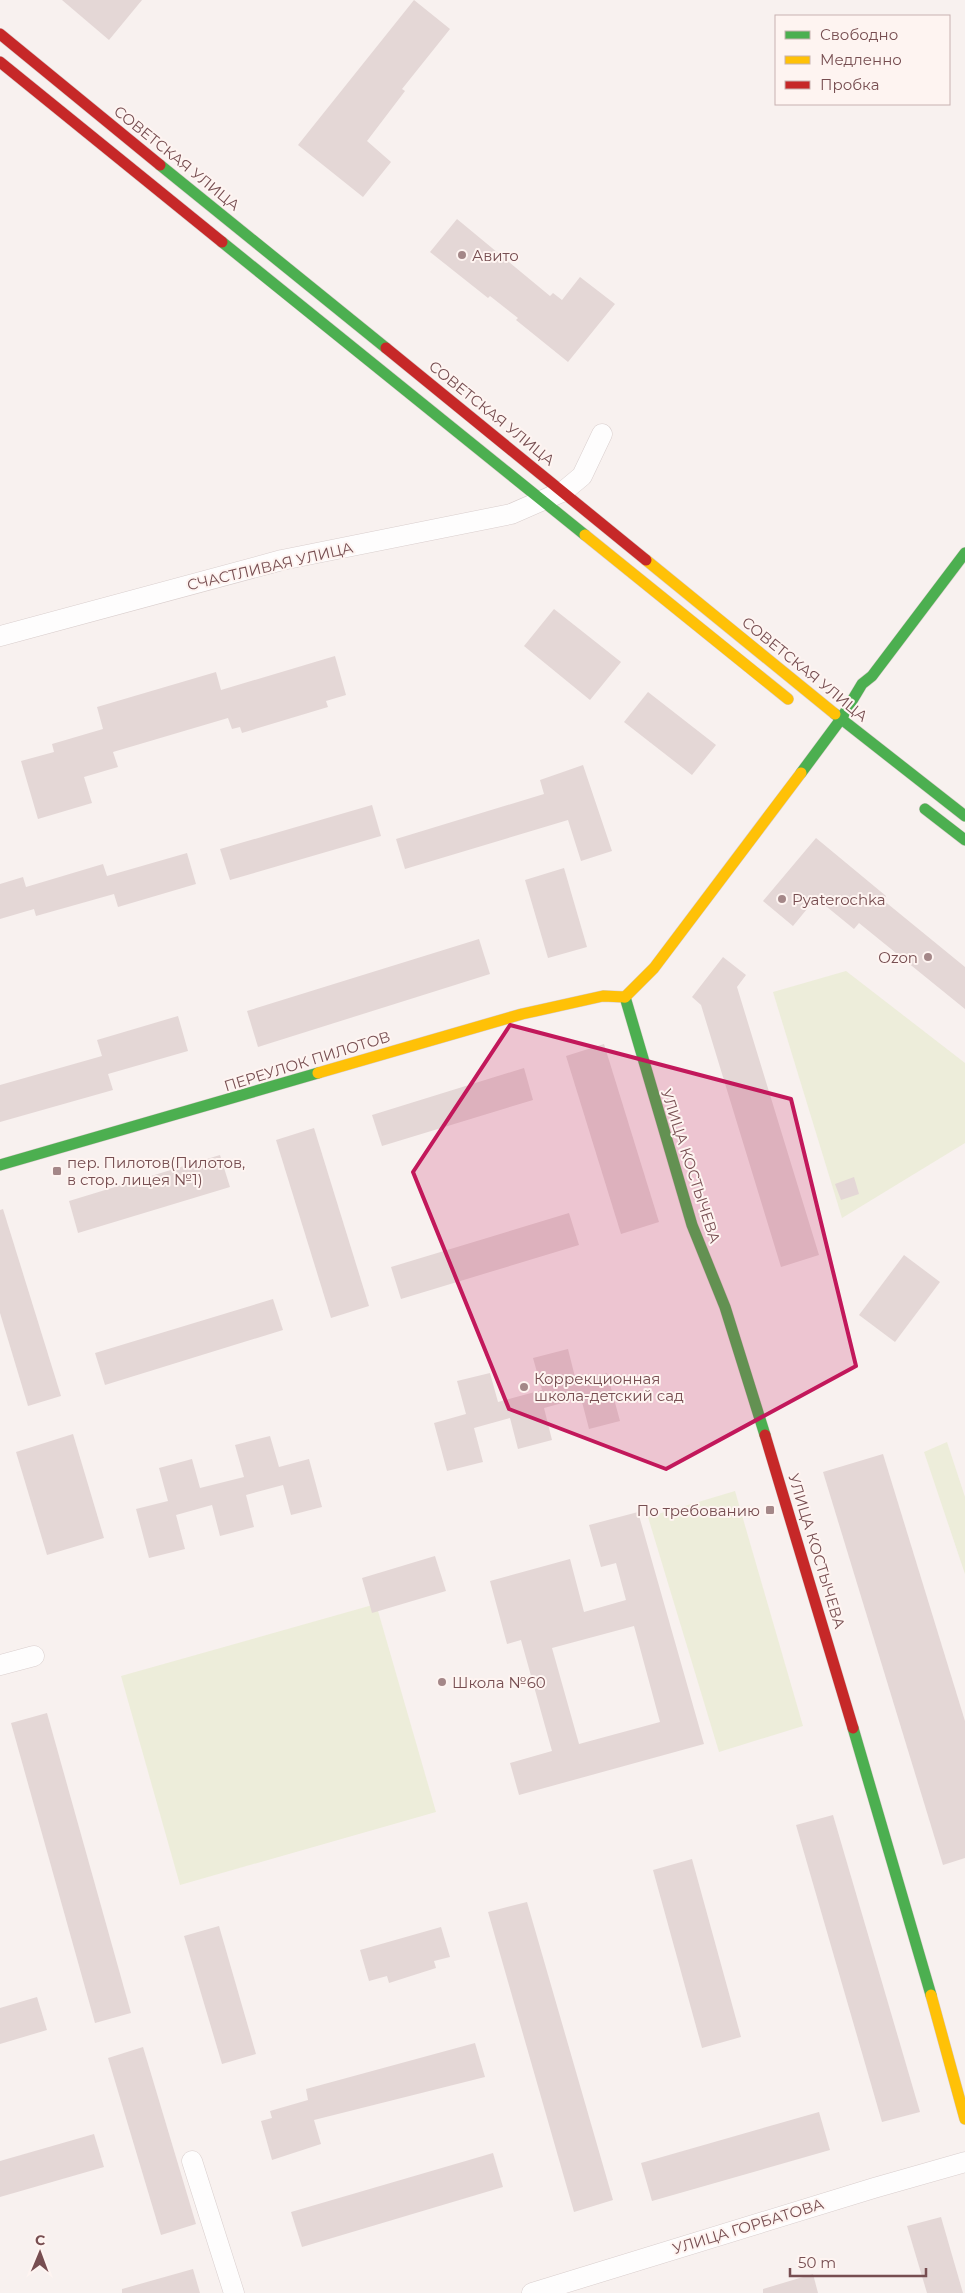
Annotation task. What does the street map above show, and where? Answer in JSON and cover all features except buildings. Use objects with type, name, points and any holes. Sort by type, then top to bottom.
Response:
[{"type":"main road","name":"СОВЕТСКАЯ УЛИЦА","points":[[0,34],[842,719],[965,816]]},
{"type":"main road","points":[[0,62],[800,710]]},
{"type":"main road","points":[[624,997],[654,968],[842,719],[862,684],[872,676],[965,553]]},
{"type":"main road","points":[[918,803],[965,840]]},
{"type":"main road","name":"ПЕРЕУЛОК ПИЛОТОВ","points":[[0,1165],[522,1014],[603,996],[624,997]]},
{"type":"main road","name":"УЛИЦА КОСТЫЧЕВА","points":[[624,997],[692,1225],[726,1307],[777,1471],[912,1924],[965,2120]]},
{"type":"street","name":"СЧАСТЛИВАЯ УЛИЦА","points":[[0,636],[282,560],[511,514],[564,491],[582,476],[602,434]]},
{"type":"street","points":[[0,1666],[34,1656]]},
{"type":"street","points":[[192,2161],[234,2293]]},
{"type":"street","name":"УЛИЦА ГОРБАТОВА","points":[[532,2293],[965,2162]]},
{"type":"highlighted area","points":[[510,1025],[791,1099],[856,1366],[666,1469],[509,1409],[413,1172]]},
{"type":"green space","points":[[846,971],[965,1063],[965,1143],[842,1218],[773,992]]},
{"type":"green space","points":[[947,1442],[965,1497],[965,1574],[924,1452]]},
{"type":"green space","points":[[735,1491],[803,1726],[719,1752],[648,1517]]},
{"type":"green space","points":[[376,1604],[436,1812],[180,1885],[121,1676]]},
{"type":"traffic: fast","points":[[160,165],[386,348]]},
{"type":"traffic: fast","points":[[222,242],[585,535]]},
{"type":"traffic: fast","points":[[801,773],[841,719],[862,684],[872,676],[965,553]]},
{"type":"traffic: fast","points":[[835,714],[965,816]]},
{"type":"traffic: fast","points":[[925,809],[965,840]]},
{"type":"traffic: fast","points":[[625,997],[692,1225],[725,1307],[765,1435]]},
{"type":"traffic: fast","points":[[0,1165],[318,1073]]},
{"type":"traffic: fast","points":[[853,1728],[931,1995]]},
{"type":"traffic: slow","points":[[585,535],[788,699]]},
{"type":"traffic: slow","points":[[646,560],[835,714]]},
{"type":"traffic: slow","points":[[625,997],[654,968],[801,773]]},
{"type":"traffic: slow","points":[[318,1073],[522,1014],[603,996],[625,997]]},
{"type":"traffic: slow","points":[[931,1995],[965,2119]]},
{"type":"traffic: jam","points":[[0,34],[160,165]]},
{"type":"traffic: jam","points":[[0,62],[222,242]]},
{"type":"traffic: jam","points":[[386,348],[646,560]]},
{"type":"traffic: jam","points":[[765,1435],[853,1728]]},
{"type":"place","name":"Авито","points":[[462,255]]},
{"type":"place","name":"Pyaterochka","points":[[782,899]]},
{"type":"place","name":"Ozon","points":[[928,957]]},
{"type":"place","name":"пер. Пилотов(Пилотов, в стор. лицея №1)","points":[[57,1171]]},
{"type":"place","name":"Коррекционная школа-детский сад","points":[[524,1387]]},
{"type":"place","name":"По требованию","points":[[770,1510]]},
{"type":"place","name":"Школа №60","points":[[442,1682]]}]
